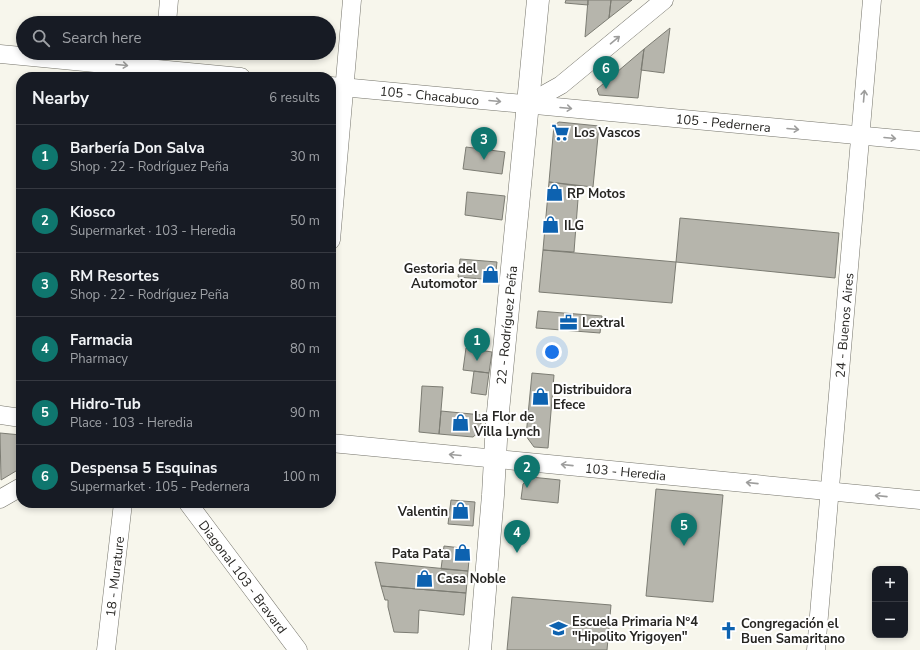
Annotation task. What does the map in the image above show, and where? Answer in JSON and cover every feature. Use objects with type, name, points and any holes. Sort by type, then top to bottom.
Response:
[{"type":"street","points":[[168,16],[169,0]]},
{"type":"street","points":[[336,131],[338,87],[352,0]]},
{"type":"street","name":"22 - Rodríguez Peña","points":[[480,650],[493,494],[494,458],[538,0]]},
{"type":"street","points":[[527,104],[561,85],[664,0]]},
{"type":"street","name":"24 - Buenos Aires","points":[[816,650],[872,0]]},
{"type":"street","points":[[0,54],[16,55]]},
{"type":"street","points":[[82,60],[163,66],[206,72]]},
{"type":"street","name":"105 - Chacabuco","points":[[338,87],[527,104]]},
{"type":"street","name":"105 - Pedernera","points":[[527,104],[920,141]]},
{"type":"street","points":[[0,415],[16,417]]},
{"type":"street","name":"103 - Heredia","points":[[336,443],[920,500]]},
{"type":"street","points":[[0,499],[16,490]]},
{"type":"street","name":"18 - Murature","points":[[106,650],[122,508]]},
{"type":"street","name":"Diagonal 103 - Bravard","points":[[192,508],[298,650]]},
{"type":"building","points":[[566,0],[588,0],[588,5],[565,3]]},
{"type":"building","points":[[588,0],[611,0],[609,18],[585,37]]},
{"type":"building","points":[[611,0],[632,0],[609,18]]},
{"type":"building","points":[[670,28],[664,73],[641,70],[644,49]]},
{"type":"building","points":[[644,49],[638,98],[599,95],[597,89]]},
{"type":"building","points":[[559,122],[599,126],[593,187],[549,182],[554,125]]},
{"type":"building","points":[[466,147],[505,152],[502,174],[463,169]]},
{"type":"building","points":[[549,182],[579,186],[574,252],[543,250]]},
{"type":"building","points":[[467,192],[505,196],[502,220],[465,215]]},
{"type":"building","points":[[680,218],[839,233],[835,278],[676,262]]},
{"type":"building","points":[[543,250],[676,262],[672,303],[539,292]]},
{"type":"building","points":[[460,259],[497,262],[495,280],[458,277]]},
{"type":"building","name":"Lextral","points":[[538,311],[602,316],[600,333],[536,328]]},
{"type":"building","points":[[466,348],[492,352],[489,373],[463,370]]},
{"type":"building","points":[[474,371],[489,373],[486,395],[471,393]]},
{"type":"building","points":[[532,373],[554,375],[548,448],[534,447],[526,436]]},
{"type":"building","points":[[422,386],[443,387],[439,434],[419,432]]},
{"type":"building","name":"La Flor de Villa Lynch","points":[[441,411],[482,415],[480,431],[473,437],[439,434]]},
{"type":"building","points":[[0,433],[16,435],[16,471],[1,480]]},
{"type":"building","points":[[531,477],[560,480],[558,503],[521,499],[523,484]]},
{"type":"building","points":[[656,489],[723,495],[713,602],[646,596]]},
{"type":"building","points":[[451,500],[475,502],[473,526],[448,524]]},
{"type":"building","points":[[444,546],[470,549],[468,571],[441,569]]},
{"type":"building","name":"Casa Noble","points":[[375,562],[468,571],[466,593],[381,586]]},
{"type":"building","points":[[381,586],[466,593],[464,615],[419,610],[418,633],[394,632],[388,607],[388,600],[385,600]]},
{"type":"building","name":"Escuela Primaria Nº4 \"Hipolito Yrigoyen\"","points":[[512,597],[611,605],[607,650],[507,650]]},
{"type":"place","name":"Despensa 5 Esquinas","points":[[606,89]]},
{"type":"place","name":"Los Vascos","points":[[561,132]]},
{"type":"place","name":"RM Resortes","points":[[484,160]]},
{"type":"place","name":"RP Motos","points":[[554,193]]},
{"type":"place","name":"ILG","points":[[551,225]]},
{"type":"place","name":"Gestoria del Automotor","points":[[490,275]]},
{"type":"place","name":"Lextral","points":[[569,322]]},
{"type":"place","name":"Barbería Don Salva","points":[[477,361]]},
{"type":"place","name":"Distribuidora Efece","points":[[540,396]]},
{"type":"place","name":"La Flor de Villa Lynch","points":[[461,423]]},
{"type":"place","name":"Kiosco","points":[[527,488]]},
{"type":"place","name":"Valentin","points":[[461,511]]},
{"type":"place","name":"Hidro-Tub","points":[[684,546]]},
{"type":"place","name":"Pata Pata","points":[[463,553]]},
{"type":"place","name":"Farmacia","points":[[517,553]]},
{"type":"place","name":"Casa Noble","points":[[424,578]]},
{"type":"place","name":"Escuela Primaria Nº4 \"Hipolito Yrigoyen\"","points":[[559,628]]},
{"type":"place","name":"Congregación el Buen Samaritano","points":[[728,630]]}]
